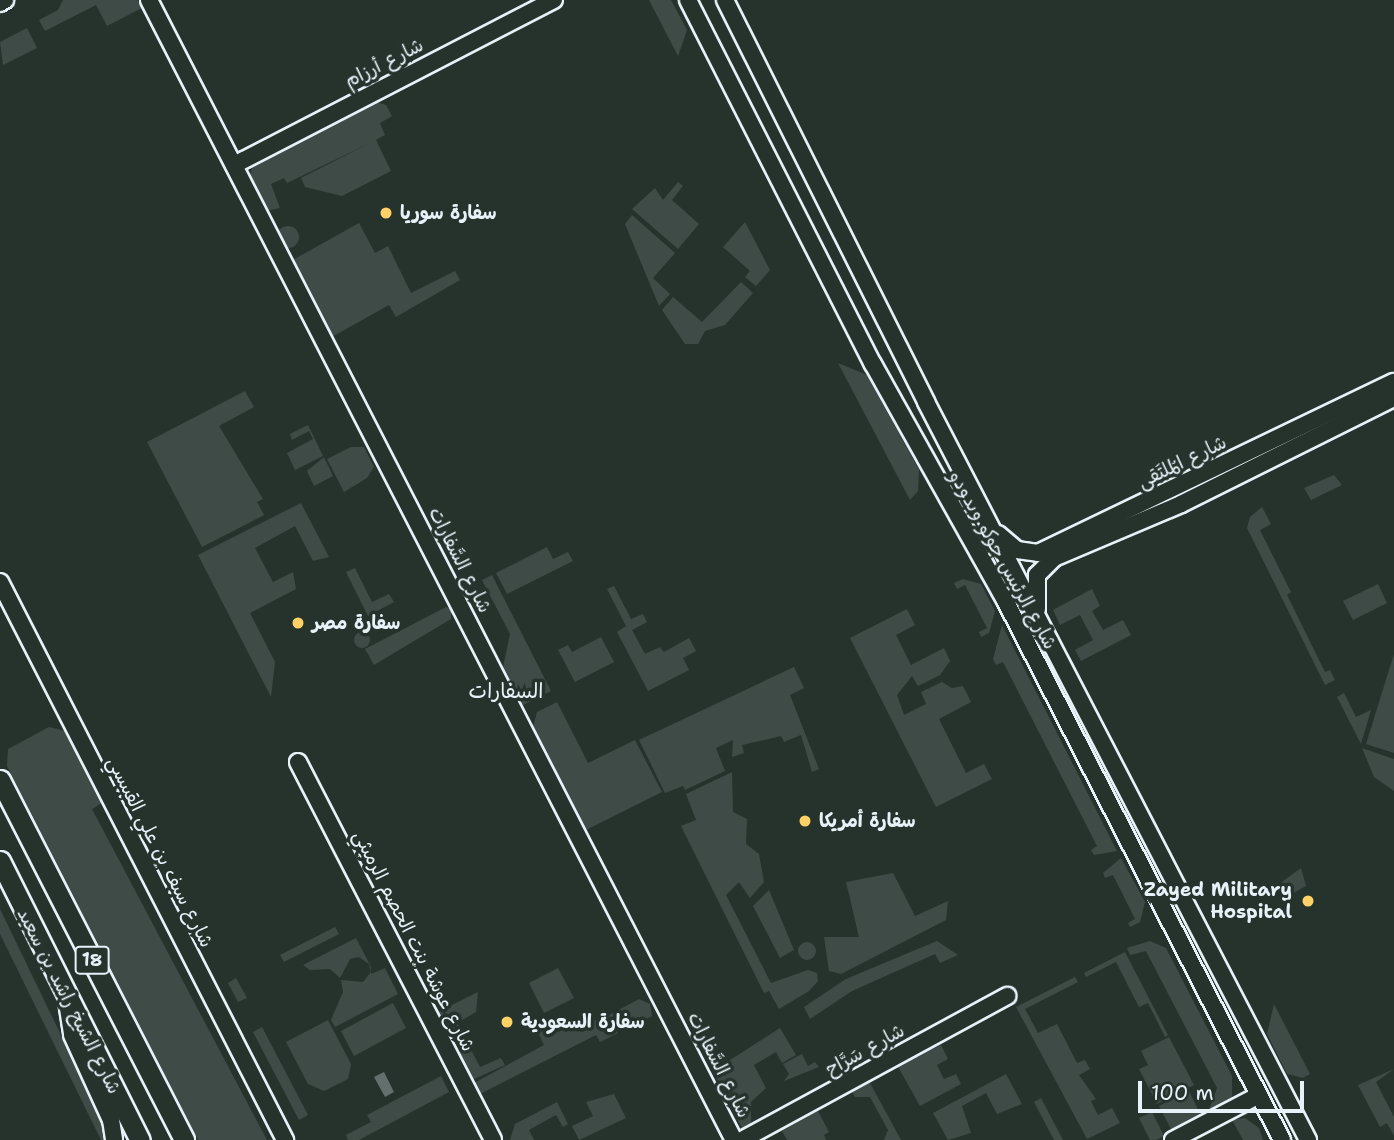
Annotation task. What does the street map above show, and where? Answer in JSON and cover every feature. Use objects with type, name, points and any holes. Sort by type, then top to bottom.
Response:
[{"type":"main road","name":"شارع الشيخ راشد بن سعيد","points":[[0,780],[184,1140]]},
{"type":"main road","name":"شارع الشيخ راشد بن سعيد","points":[[0,861],[67,1002],[140,1140]]},
{"type":"street","points":[[0,3],[5,0]]},
{"type":"street","name":"شارع السَّفارات","points":[[149,0],[734,1140]]},
{"type":"street","name":"شارع أرزام","points":[[234,164],[554,0]]},
{"type":"street","name":"شارع الرئيس جوكو ويدودو","points":[[688,0],[873,364],[1005,600],[1282,1140]]},
{"type":"street","name":"شارع الرئيس جوكو ويدودو","points":[[725,0],[991,527],[1308,1140]]},
{"type":"street","name":"شارع المُلتَقى","points":[[991,527],[1017,550],[1038,554],[1394,382]]},
{"type":"street","name":"شارع المُلتَقى","points":[[1039,620],[1037,575],[1054,558],[1181,504],[1394,398]]},
{"type":"street","name":"شارع سيف بن علي القبيسي","points":[[0,582],[285,1140]]},
{"type":"street","name":"شارع عوشة بنت الحصم الرميثي","points":[[298,762],[493,1140]]},
{"type":"street","name":"شارع سَرَّاح","points":[[742,1140],[1007,996]]},
{"type":"street","points":[[67,1002],[72,1035],[111,1120],[114,1140]]},
{"type":"street","points":[[1173,1140],[1259,1095]]},
{"type":"shaded area","points":[[63,0],[138,0],[142,8],[107,26],[96,5],[45,31],[39,20],[58,10]]},
{"type":"shaded area","points":[[649,0],[671,0],[687,30],[678,56]]},
{"type":"shaded area","points":[[27,28],[37,48],[3,65],[0,42]]},
{"type":"shaded area","points":[[376,102],[386,105],[392,116],[380,123],[385,135],[376,140],[391,171],[342,196],[305,187],[301,178],[372,142],[287,183],[284,178],[271,184],[280,208],[266,211],[249,181],[252,168]]},
{"type":"shaded area","points":[[678,182],[683,186],[672,200],[699,224],[678,249],[632,209],[655,188],[663,200]]},
{"type":"shaded area","points":[[632,215],[675,253],[653,278],[670,294],[659,306],[625,224]]},
{"type":"shaded area","points":[[745,222],[770,270],[756,286],[745,277],[750,271],[723,247]]},
{"type":"shaded area","points":[[359,223],[375,253],[388,246],[411,293],[455,271],[460,280],[396,317],[389,305],[330,338],[291,261]]},
{"type":"shaded area","points":[[288,226],[296,229],[299,237],[296,245],[288,248],[280,245],[277,237],[280,229]]},
{"type":"shaded area","points":[[741,282],[753,293],[725,325],[705,331],[698,344],[685,344],[662,310],[673,297],[702,322]]},
{"type":"shaded area","points":[[838,363],[867,375],[919,470],[918,491],[910,500]]},
{"type":"shaded area","points":[[245,391],[254,407],[219,426],[263,499],[257,502],[264,515],[202,547],[147,442]]},
{"type":"shaded area","points":[[308,425],[323,456],[295,470],[287,453],[313,439],[309,431],[292,440],[290,434]]},
{"type":"shaded area","points":[[351,447],[364,447],[374,467],[367,478],[344,492],[327,459]]},
{"type":"shaded area","points":[[324,457],[333,476],[314,486],[307,471]]},
{"type":"shaded area","points":[[1334,475],[1342,485],[1311,500],[1304,488]]},
{"type":"shaded area","points":[[301,503],[329,557],[313,561],[295,526],[255,548],[273,582],[293,572],[296,589],[250,613],[275,662],[271,697],[198,555]]},
{"type":"shaded area","points":[[1262,507],[1271,524],[1260,530],[1291,592],[1287,595],[1325,672],[1330,670],[1335,680],[1325,685],[1247,528],[1250,517]]},
{"type":"shaded area","points":[[547,547],[553,559],[568,552],[573,561],[507,594],[496,573]]},
{"type":"shaded area","points":[[355,568],[372,602],[389,594],[394,602],[368,616],[346,572]]},
{"type":"shaded area","points":[[492,575],[551,691],[523,705],[517,703],[502,672],[510,634],[482,580]]},
{"type":"shaded area","points":[[963,579],[981,584],[995,611],[989,633],[981,637],[979,632],[987,628],[965,585],[957,589],[954,583]]},
{"type":"shaded area","points":[[1378,584],[1387,603],[1353,620],[1343,601]]},
{"type":"shaded area","points":[[614,586],[631,619],[643,614],[647,622],[632,630],[645,654],[660,647],[664,652],[689,638],[696,651],[683,658],[689,670],[648,691],[617,632],[626,626],[607,589]]},
{"type":"shaded area","points":[[1092,589],[1100,606],[1092,611],[1103,630],[1123,620],[1131,635],[1081,661],[1075,650],[1093,640],[1080,615],[1060,625],[1053,610]]},
{"type":"shaded area","points":[[446,607],[451,609],[451,619],[374,665],[365,649]]},
{"type":"shaded area","points":[[907,609],[915,625],[896,635],[911,665],[944,648],[950,661],[940,675],[918,686],[912,676],[897,695],[904,715],[926,704],[921,692],[942,682],[952,688],[963,686],[971,702],[939,719],[966,773],[984,764],[992,779],[936,807],[850,638]]},
{"type":"shaded area","points":[[1002,625],[1117,851],[1094,855],[1091,850],[1097,846],[1003,662],[996,665],[993,659]]},
{"type":"shaded area","points":[[359,632],[365,632],[370,640],[368,646],[359,648],[354,643],[354,637]]},
{"type":"shaded area","points":[[601,637],[614,662],[575,682],[558,650],[568,645],[572,652]]},
{"type":"shaded area","points":[[1394,654],[1394,753],[1366,744]]},
{"type":"shaded area","points":[[794,667],[804,688],[790,695],[819,769],[812,772],[801,735],[784,742],[781,736],[742,745],[744,753],[732,757],[733,740],[716,748],[725,771],[685,790],[683,786],[665,793],[639,740]]},
{"type":"shaded area","points":[[1344,693],[1356,717],[1371,710],[1361,744],[1337,697]]},
{"type":"shaded area","points":[[557,702],[588,763],[635,740],[662,792],[586,830],[533,727],[537,712]]},
{"type":"shaded area","points":[[49,727],[65,731],[102,803],[92,809],[267,1140],[198,1140],[7,766],[8,749]]},
{"type":"shaded area","points":[[1362,748],[1394,759],[1394,791],[1374,777]]},
{"type":"shaded area","points":[[732,772],[733,812],[747,819],[746,844],[759,854],[764,882],[750,898],[739,882],[726,895],[771,983],[808,970],[817,973],[818,981],[809,991],[779,1009],[769,991],[764,993],[681,826],[696,820],[686,794]]},
{"type":"shaded area","points":[[1121,858],[1145,902],[1140,922],[1130,927],[1128,923],[1135,919],[1113,875],[1105,878],[1103,873]]},
{"type":"shaded area","points":[[1301,868],[1306,886],[1286,897],[1279,884]]},
{"type":"shaded area","points":[[893,873],[915,916],[948,901],[946,920],[841,974],[829,971],[824,937],[859,937],[846,882]]},
{"type":"shaded area","points":[[769,890],[794,950],[780,958],[753,906]]},
{"type":"shaded area","points":[[0,909],[104,1124],[107,1140],[101,1140],[0,934]]},
{"type":"shaded area","points":[[335,927],[339,934],[284,962],[280,955]]},
{"type":"shaded area","points":[[356,938],[371,967],[371,972],[369,964],[359,957],[350,959],[340,978],[330,969],[310,970],[303,965]]},
{"type":"shaded area","points":[[937,941],[958,955],[940,963],[935,954],[852,991],[810,1019],[804,1007],[846,979]]},
{"type":"shaded area","points":[[1150,941],[1166,948],[1232,1076],[1232,1097],[1208,1112],[1217,1088],[1146,951],[1130,955],[1127,948]]},
{"type":"shaded area","points":[[807,942],[813,945],[816,951],[813,957],[807,960],[801,957],[798,951],[801,945]]},
{"type":"shaded area","points":[[1125,952],[1168,1035],[1165,1037],[1148,1003],[1139,1007],[1116,962],[1086,977],[1084,973]]},
{"type":"shaded area","points":[[385,968],[398,994],[335,1027],[331,1020],[343,992],[341,980],[363,982],[371,972]]},
{"type":"shaded area","points":[[558,968],[574,998],[544,1013],[529,983]]},
{"type":"shaded area","points":[[1075,977],[1078,982],[1025,1009],[1038,1033],[1057,1024],[1077,1063],[1085,1060],[1090,1069],[1079,1075],[1096,1099],[1091,1101],[1098,1115],[1112,1108],[1120,1123],[1087,1139],[1016,1007]]},
{"type":"shaded area","points":[[236,978],[247,998],[238,1002],[228,983]]},
{"type":"shaded area","points":[[478,992],[476,1012],[457,1023],[480,1067],[501,1058],[505,1065],[472,1080],[438,1012]]},
{"type":"shaded area","points":[[639,999],[650,1004],[652,1016],[600,1042],[596,1035],[480,1094],[474,1083],[544,1045],[535,1026],[600,1020]]},
{"type":"shaded area","points":[[393,1003],[406,1028],[354,1056],[341,1031]]},
{"type":"shaded area","points":[[1274,1004],[1310,1074],[1303,1078],[1287,1074],[1267,1034]]},
{"type":"shaded area","points":[[328,1020],[351,1064],[348,1079],[324,1091],[308,1084],[286,1042]]},
{"type":"shaded area","points":[[262,1027],[308,1115],[299,1120],[253,1032]]},
{"type":"shaded area","points":[[780,1028],[796,1055],[782,1063],[776,1052],[754,1065],[766,1088],[751,1102],[751,1124],[743,1130],[713,1071]]},
{"type":"shaded area","points":[[1169,1037],[1194,1085],[1157,1104],[1139,1069],[1148,1065],[1141,1051]]},
{"type":"shaded area","points":[[941,1045],[948,1059],[937,1065],[944,1079],[956,1074],[961,1084],[920,1106],[897,1065]]},
{"type":"shaded area","points":[[802,1054],[808,1066],[815,1062],[819,1067],[784,1081],[789,1074],[783,1064]]},
{"type":"shaded area","points":[[1394,1069],[1376,1082],[1394,1117],[1394,1136],[1387,1123],[1380,1127],[1358,1085]]},
{"type":"shaded area","points":[[384,1072],[394,1092],[385,1097],[374,1077]]},
{"type":"shaded area","points":[[1006,1074],[1022,1104],[997,1114],[986,1093],[962,1106],[971,1133],[948,1140],[933,1113]]},
{"type":"shaded area","points":[[441,1076],[449,1092],[359,1140],[348,1140],[346,1135],[371,1122],[367,1115]]},
{"type":"shaded area","points":[[869,1081],[901,1140],[884,1140],[888,1130],[870,1097],[855,1097],[851,1090]]},
{"type":"shaded area","points":[[1189,1091],[1201,1116],[1172,1131],[1159,1106]]},
{"type":"shaded area","points":[[614,1094],[626,1118],[579,1140],[572,1126],[593,1116],[586,1102]]},
{"type":"shaded area","points":[[1041,1098],[1063,1140],[1054,1140],[1034,1102]]},
{"type":"shaded area","points":[[557,1102],[568,1124],[563,1127],[556,1115],[529,1130],[534,1140],[510,1140],[515,1124]]},
{"type":"shaded area","points":[[818,1111],[829,1132],[824,1135],[826,1140],[787,1140],[782,1131]]},
{"type":"shaded area","points":[[1152,1112],[1164,1136],[1156,1140],[1150,1140],[1139,1118]]},
{"type":"shaded area","points":[[1245,1118],[1259,1128],[1263,1140],[1243,1140],[1232,1120]]},
{"type":"place","name":"سفارة سوريا","points":[[386,213]]},
{"type":"place","name":"سفارة مصر","points":[[298,623]]},
{"type":"place","name":"سفارة أمريكا","points":[[805,821]]},
{"type":"place","name":"Zayed Military Hospital","points":[[1308,901]]},
{"type":"place","name":"سفارة السعودية","points":[[507,1022]]},
{"type":"district","name":"السفارات","points":[[506,691]]}]
